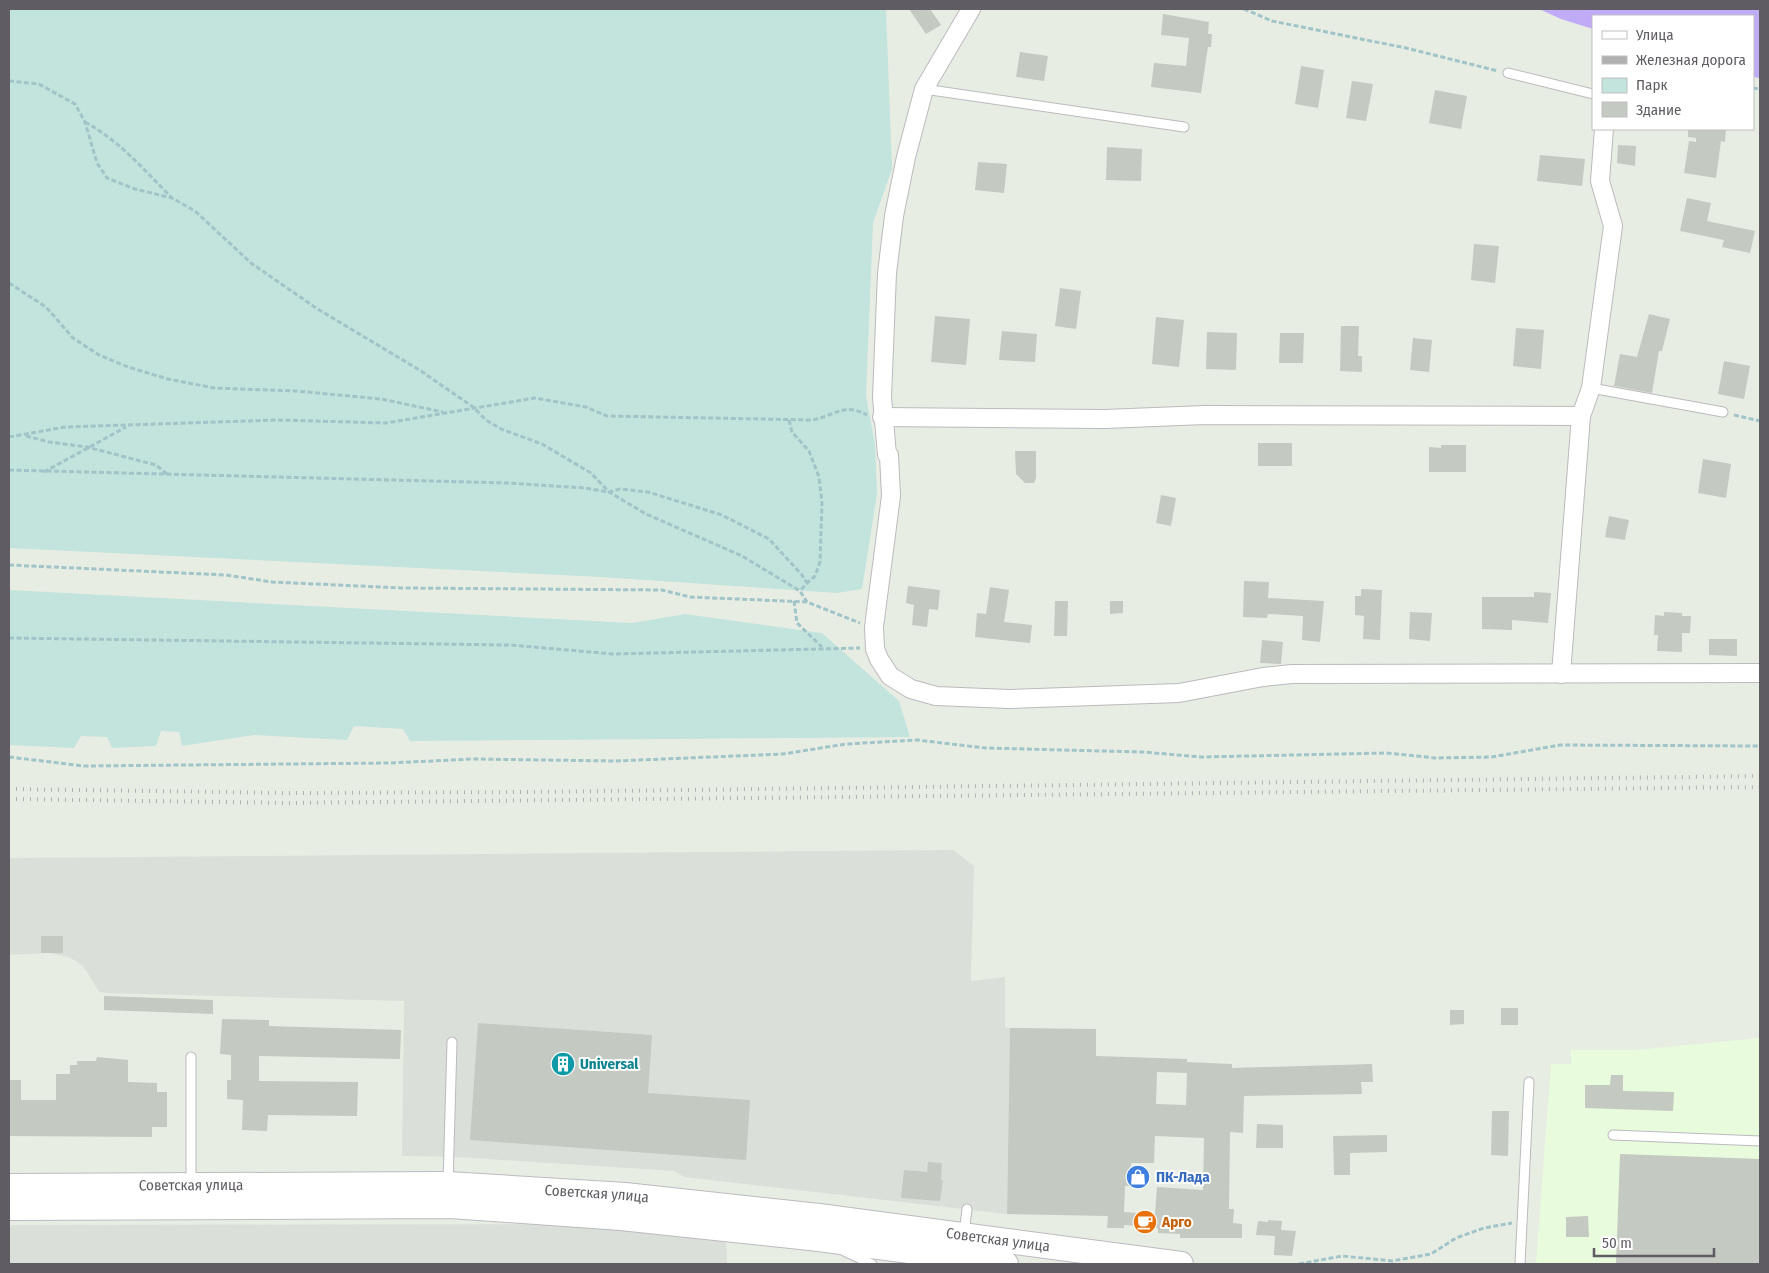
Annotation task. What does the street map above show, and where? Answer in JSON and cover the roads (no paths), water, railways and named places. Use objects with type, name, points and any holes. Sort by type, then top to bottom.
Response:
[{"type":"main road","name":"Советская улица","points":[[9,1186],[448,1184],[625,1194],[884,1244],[1006,1264]]},
{"type":"main road","name":"Советская улица","points":[[9,1208],[450,1206],[621,1218],[884,1244],[963,1235],[1180,1264]]},
{"type":"street","points":[[971,9],[924,90],[906,157],[894,216],[887,273],[882,418],[887,456],[889,456],[891,496],[874,627],[875,649],[879,660],[890,676],[911,689],[936,696],[1009,699],[1179,692],[1263,677],[1292,674],[1760,673]]},
{"type":"street","points":[[1561,674],[1581,416],[1591,388],[1613,226],[1600,181],[1604,130]]},
{"type":"street","points":[[882,418],[1581,416]]},
{"type":"lane","points":[[1508,73],[1592,94]]},
{"type":"lane","points":[[924,90],[1184,127]]},
{"type":"lane","points":[[1591,388],[1723,412]]},
{"type":"lane","points":[[448,1184],[452,1042]]},
{"type":"lane","points":[[191,1057],[191,1185]]},
{"type":"lane","points":[[1520,1264],[1530,1082]]},
{"type":"lane","points":[[1613,1135],[1760,1141]]},
{"type":"lane","points":[[963,1235],[966,1209]]},
{"type":"railway","points":[[9,789],[289,793],[531,792],[1760,776]]},
{"type":"railway","points":[[9,799],[289,803],[1760,787]]},
{"type":"place","name":"Universal","points":[[563,1064]]},
{"type":"place","name":"ПК-Лада","points":[[1138,1177]]},
{"type":"place","name":"Арго","points":[[1145,1222]]}]
